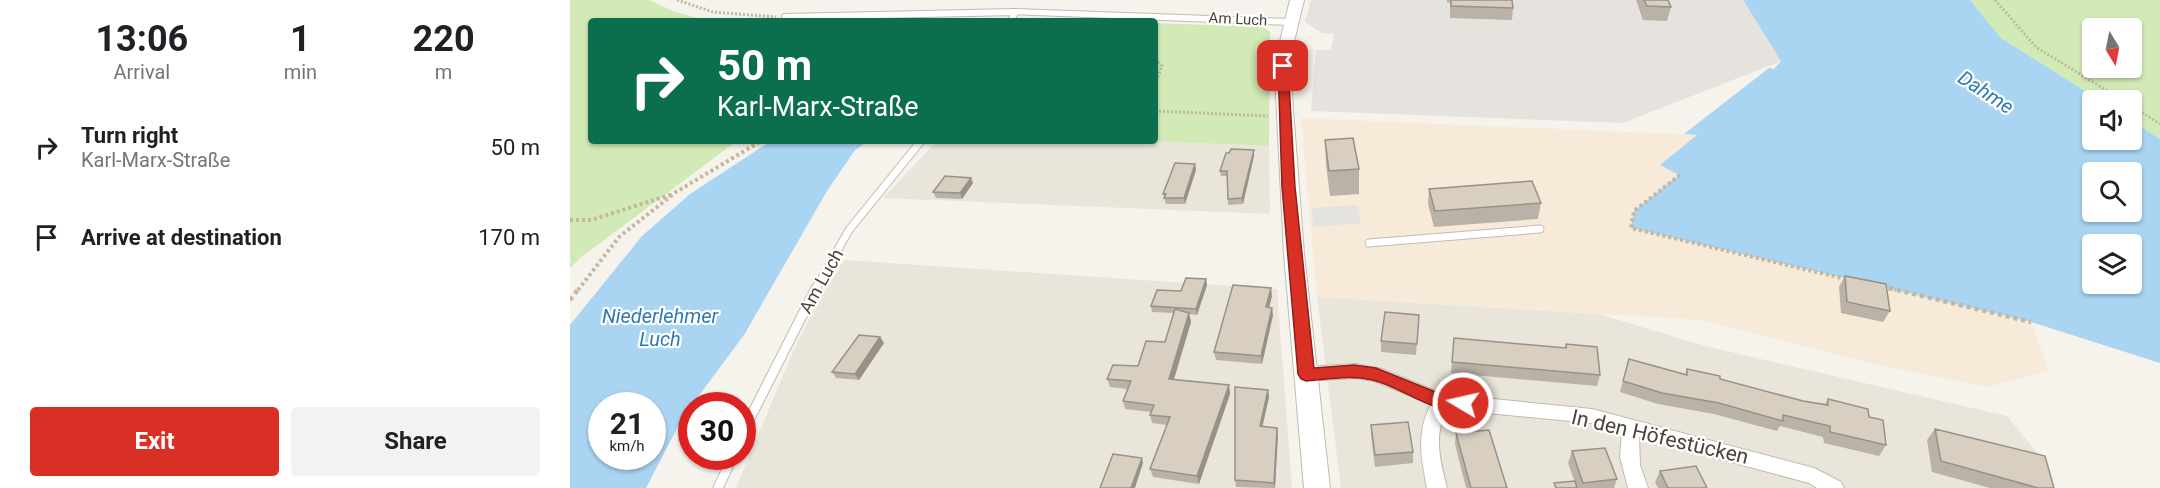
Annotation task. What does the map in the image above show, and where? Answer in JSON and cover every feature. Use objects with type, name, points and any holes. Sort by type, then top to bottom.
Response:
[{"type":"street","points":[[1297,0],[1283,66],[1285,115],[1294,254],[1317,488]]},
{"type":"street","name":"Am Luch","points":[[1013,17],[1069,18]]},
{"type":"street","name":"Am Luch","points":[[1158,20],[1291,22]]},
{"type":"street","name":"In den Höfestücken","points":[[1306,374],[1354,371],[1376,374],[1442,401],[1592,416],[1814,476],[1834,488]]},
{"type":"street","points":[[1437,488],[1426,439],[1432,417],[1442,401]]},
{"type":"street","points":[[1632,425],[1628,444],[1630,467],[1638,488]]},
{"type":"lane","points":[[785,17],[1013,17]]},
{"type":"lane","name":"Am Luch","points":[[756,406],[798,321],[849,230],[918,144]]},
{"type":"lane","points":[[1369,243],[1540,229]]},
{"type":"lane","points":[[718,488],[726,470]]},
{"type":"path","points":[[677,0],[701,11],[736,17],[785,17]]},
{"type":"path","points":[[1995,0],[2036,46],[2106,90]]},
{"type":"path","points":[[1158,62],[1162,66],[1158,76]]},
{"type":"path","points":[[1158,111],[1255,117],[1285,115]]},
{"type":"path","points":[[2142,112],[2160,124]]},
{"type":"path","points":[[570,300],[619,237],[676,192],[756,144]]},
{"type":"path","points":[[1680,175],[1634,211],[1630,228],[1848,279]]},
{"type":"path","points":[[570,220],[591,220],[676,192]]},
{"type":"path","points":[[1882,287],[2031,322]]},
{"type":"shaded area","points":[[1311,0],[1743,0],[1781,61],[1623,123],[1311,111],[1316,50],[1331,50],[1334,34],[1322,33],[1305,22]]},
{"type":"shaded area","points":[[1301,118],[1697,135],[1661,165],[1680,175],[1634,211],[1631,228],[2031,322],[2049,371],[1988,387],[1882,366],[1699,320],[1317,297]]},
{"type":"shaded area","points":[[1158,141],[1269,146],[1270,214],[883,198],[934,144],[1158,144]]},
{"type":"shaded area","points":[[1357,205],[1361,223],[1313,227],[1312,208]]},
{"type":"shaded area","points":[[844,260],[1277,289],[1292,488],[736,488],[744,470],[756,470],[756,440],[792,354],[815,307]]},
{"type":"shaded area","points":[[1317,297],[1599,314],[1705,346],[2007,416],[2043,460],[2050,488],[1341,488]]},
{"type":"green space","points":[[570,0],[649,0],[673,11],[697,18],[588,18],[588,144],[733,144],[580,258],[570,268]]},
{"type":"green space","points":[[1970,0],[2160,0],[2160,139],[2142,127],[2142,90],[2083,90],[2001,38]]},
{"type":"green space","points":[[1158,23],[1263,27],[1270,32],[1269,146],[1158,141]]},
{"type":"water","name":"Dahme","points":[[1743,0],[1970,0],[2001,38],[2083,90],[2082,150],[2142,150],[2142,127],[2160,139],[2160,363],[2031,322],[1631,228],[1634,211],[1679,175],[1660,165],[1697,135],[1684,134],[1769,68],[1774,69],[1781,61]]},
{"type":"water","name":"Niederlehmer Luch","points":[[766,144],[864,144],[855,150],[827,191],[744,335],[702,392],[678,392],[678,427],[666,450],[666,392],[588,392],[588,470],[655,470],[646,488],[570,488],[570,325],[642,236],[690,194]]},
{"type":"building","points":[[1451,0],[1512,0],[1513,8],[1451,6]]},
{"type":"building","points":[[1644,0],[1668,0],[1671,7],[1647,6]]},
{"type":"building","points":[[1353,138],[1359,169],[1329,171],[1325,140]]},
{"type":"building","points":[[1231,149],[1254,150],[1242,198],[1228,199],[1227,171],[1220,171],[1226,153],[1229,153]]},
{"type":"building","points":[[1175,163],[1195,164],[1184,198],[1164,198],[1166,194],[1163,194]]},
{"type":"building","points":[[945,176],[971,178],[960,193],[933,192]]},
{"type":"building","points":[[1532,181],[1541,203],[1435,211],[1429,189]]},
{"type":"building","points":[[1845,276],[1886,284],[1890,311],[1847,302]]},
{"type":"building","points":[[1186,278],[1206,279],[1196,309],[1151,306],[1157,290],[1181,291]]},
{"type":"building","points":[[1233,285],[1271,288],[1266,307],[1272,308],[1261,356],[1214,352]]},
{"type":"building","points":[[1175,309],[1189,313],[1169,379],[1229,385],[1197,476],[1150,469],[1170,417],[1150,415],[1154,405],[1123,401],[1131,381],[1107,379],[1113,365],[1138,366],[1146,341],[1165,342]]},
{"type":"building","points":[[1385,312],[1419,315],[1417,344],[1381,341]]},
{"type":"building","points":[[859,335],[880,337],[855,374],[832,372]]},
{"type":"building","points":[[1454,338],[1566,348],[1566,344],[1597,347],[1600,375],[1452,362]]},
{"type":"building","points":[[1629,359],[1687,375],[1687,369],[1720,376],[1720,379],[1803,401],[1828,405],[1828,399],[1868,409],[1869,417],[1883,420],[1886,445],[1830,432],[1830,426],[1783,415],[1783,421],[1719,403],[1662,393],[1623,381]]},
{"type":"building","points":[[1235,387],[1268,390],[1260,426],[1277,428],[1274,483],[1235,480]]},
{"type":"building","points":[[1408,422],[1413,452],[1375,455],[1371,425]]},
{"type":"building","points":[[1935,429],[2045,456],[2054,488],[2038,488],[1941,461]]},
{"type":"building","points":[[1489,430],[1507,488],[1471,488],[1456,433]]},
{"type":"building","points":[[1605,448],[1617,479],[1583,483],[1572,451]]},
{"type":"building","points":[[1113,454],[1142,458],[1131,488],[1100,488]]},
{"type":"building","points":[[1696,466],[1707,488],[1668,488],[1660,471]]},
{"type":"building","points":[[1575,481],[1577,488],[1556,488],[1554,483]]},
{"type":"route","points":[[1283,66],[1294,254],[1306,374],[1354,371],[1376,374],[1442,401],[1463,403]]}]
